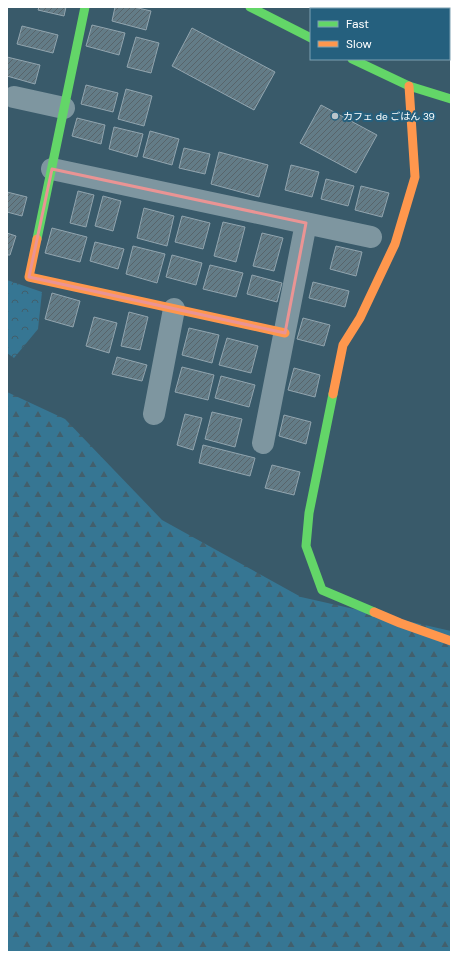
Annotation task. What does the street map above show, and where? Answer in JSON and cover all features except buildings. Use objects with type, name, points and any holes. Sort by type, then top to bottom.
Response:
[{"type":"street","points":[[84,7],[29,277],[285,334]]},
{"type":"street","points":[[250,7],[310,37]]},
{"type":"street","points":[[356,60],[409,86],[451,99]]},
{"type":"street","points":[[409,86],[415,178],[395,244],[360,318],[344,345],[309,513],[306,546],[322,590],[400,624],[451,641]]},
{"type":"street","points":[[14,97],[64,108]]},
{"type":"street","points":[[52,169],[371,237]]},
{"type":"street","points":[[263,444],[306,223]]},
{"type":"street","points":[[154,414],[174,309]]},
{"type":"highlighted area","points":[[52,169],[306,223],[285,333],[29,277]]},
{"type":"green space","points":[[7,280],[42,292],[38,329],[14,358],[7,353]]},
{"type":"green space","points":[[7,392],[65,419],[162,520],[301,597],[451,631],[451,952],[7,952]]},
{"type":"traffic: fast","points":[[37,239],[85,7]]},
{"type":"traffic: fast","points":[[250,7],[310,37]]},
{"type":"traffic: fast","points":[[354,60],[409,86],[451,99]]},
{"type":"traffic: fast","points":[[333,394],[309,513],[306,546],[322,590],[374,612]]},
{"type":"traffic: slow","points":[[333,394],[343,345],[360,318],[395,244],[415,177],[409,86]]},
{"type":"traffic: slow","points":[[37,239],[29,277],[285,333]]},
{"type":"traffic: slow","points":[[374,612],[451,641]]},
{"type":"place","name":"カフェ de ごはん 39","points":[[335,116]]}]
